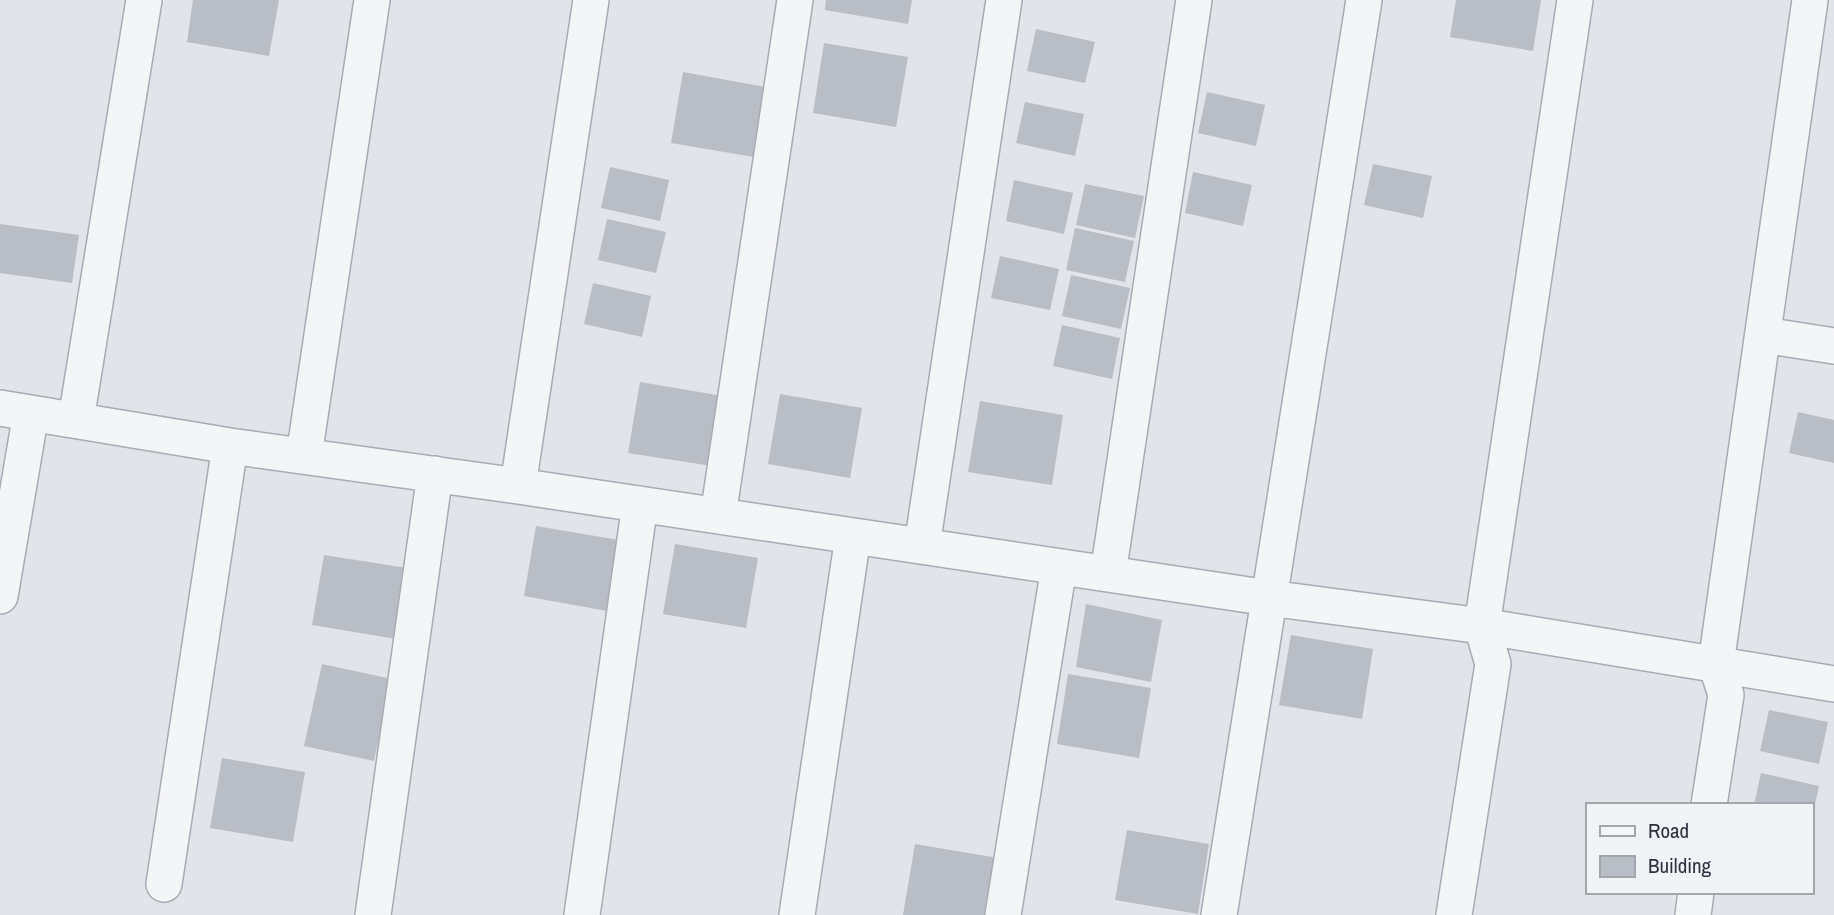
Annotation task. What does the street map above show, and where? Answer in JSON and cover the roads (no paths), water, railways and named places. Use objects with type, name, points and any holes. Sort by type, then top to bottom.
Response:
[{"type":"street","points":[[76,421],[144,0]]},
{"type":"street","points":[[304,456],[372,0]]},
{"type":"street","points":[[518,486],[591,0]]},
{"type":"street","points":[[718,516],[795,0]]},
{"type":"street","points":[[922,546],[1004,0]]},
{"type":"street","points":[[1108,574],[1194,0]]},
{"type":"street","points":[[1219,915],[1364,0]]},
{"type":"street","points":[[1454,915],[1493,664],[1482,626],[1575,0]]},
{"type":"street","points":[[1709,803],[1726,695],[1716,664],[1810,0]]},
{"type":"street","points":[[1763,335],[1834,346]]},
{"type":"street","points":[[0,596],[15,411],[230,446],[518,486],[1269,598],[1482,626],[1834,684]]},
{"type":"street","points":[[164,884],[230,446]]},
{"type":"street","points":[[373,915],[435,474]]},
{"type":"street","points":[[582,915],[639,504]]},
{"type":"street","points":[[797,915],[853,536]]},
{"type":"street","points":[[1003,915],[1059,567]]},
{"type":"street","points":[[1693,915],[1696,894]]}]
